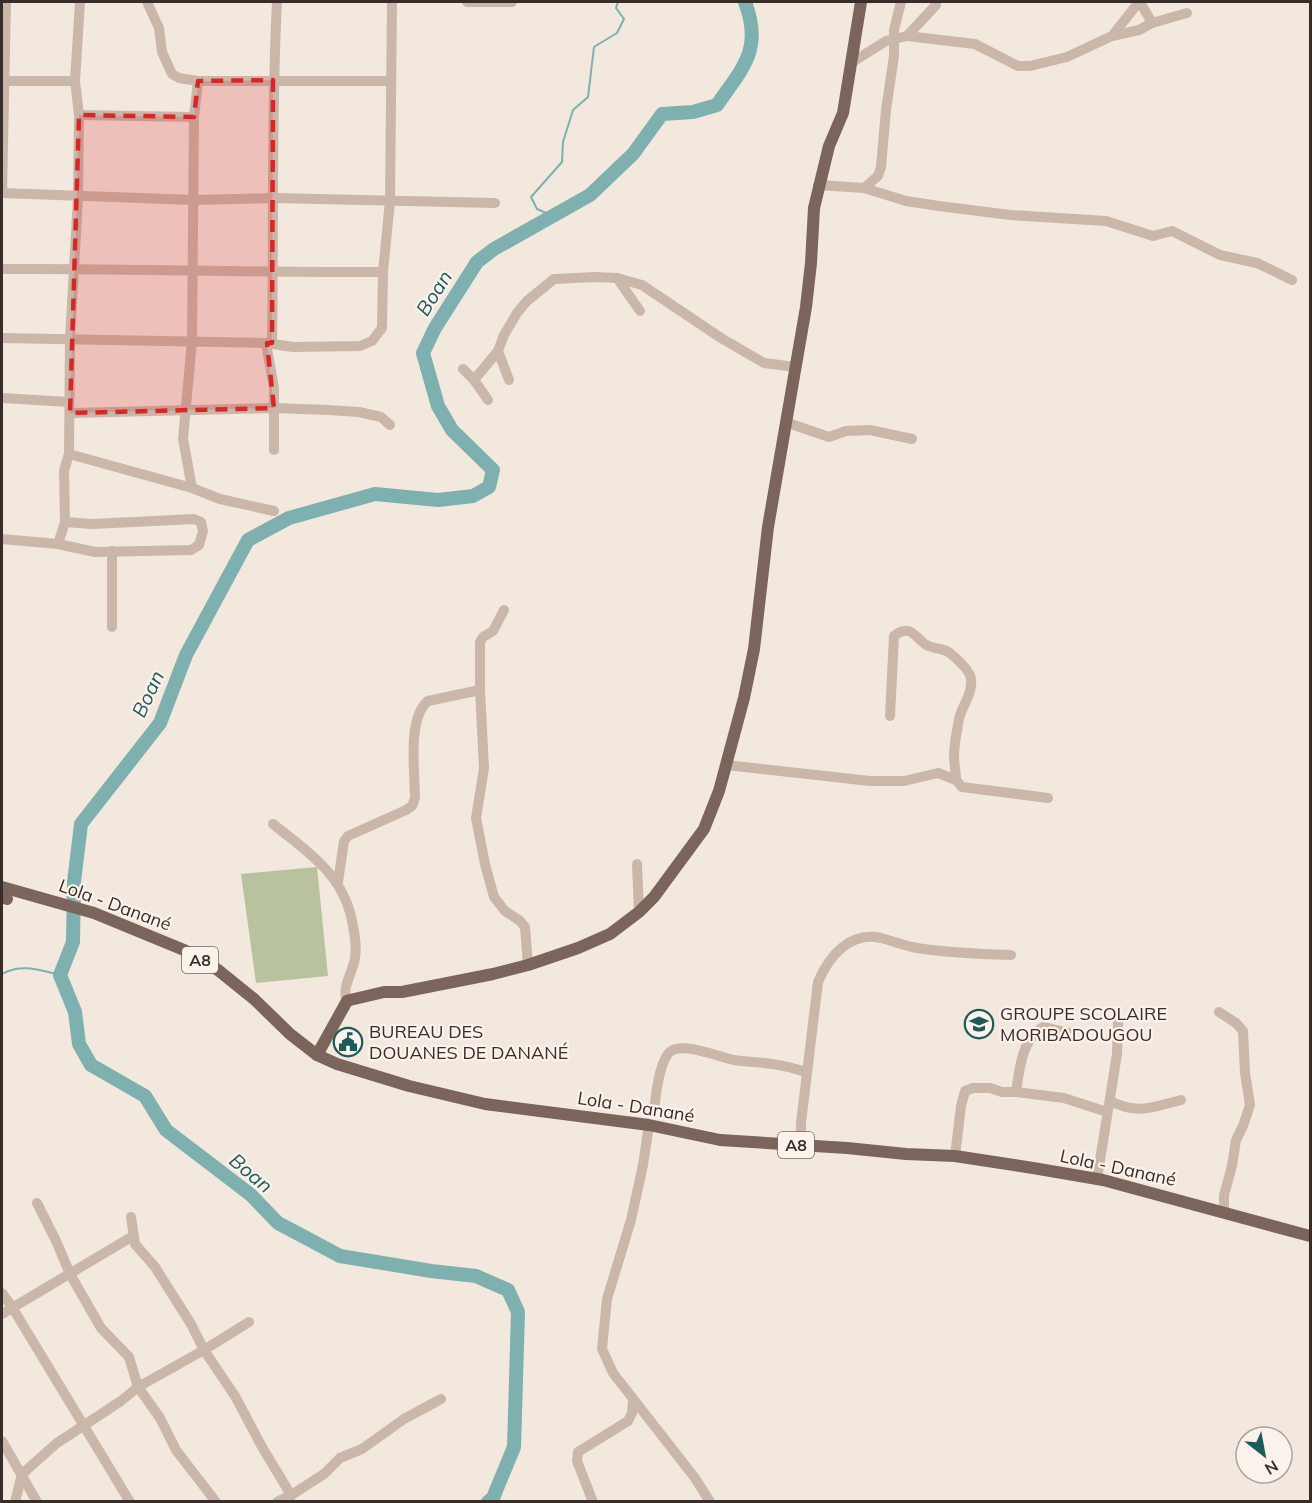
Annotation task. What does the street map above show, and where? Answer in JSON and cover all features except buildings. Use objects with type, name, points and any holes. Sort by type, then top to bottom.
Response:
[{"type":"main road","points":[[317,1055],[347,1002],[384,992],[402,992],[528,965],[610,934],[639,912],[672,874],[711,816],[726,765],[756,641],[768,527],[806,307],[811,263],[813,208],[829,146],[843,113],[861,2]]},
{"type":"main road","name":"Lola - Danané","points":[[2,887],[94,913],[184,950],[218,970],[317,1055],[337,1064],[409,1086],[485,1104],[649,1125],[720,1140],[955,1156],[1097,1179],[1311,1236]]},
{"type":"street","points":[[6,2],[2,81],[2,193],[194,200],[274,198],[495,203]]},
{"type":"street","points":[[58,544],[65,522],[64,471],[69,454],[70,339],[78,197],[79,115],[75,81],[80,2]]},
{"type":"street","points":[[147,2],[159,28],[162,52],[172,74],[179,78],[198,81],[391,81]]},
{"type":"street","points":[[274,450],[274,388],[269,343],[273,273],[273,80],[277,2]]},
{"type":"street","points":[[2,338],[192,340],[269,343],[293,347],[360,346],[372,341],[382,328],[383,272],[390,201],[392,2]]},
{"type":"street","points":[[467,2],[512,2]]},
{"type":"street","points":[[864,188],[878,177],[883,160],[894,38],[901,2]]},
{"type":"street","points":[[1112,36],[1139,2],[1152,23]]},
{"type":"street","points":[[907,36],[936,5]]},
{"type":"street","points":[[851,63],[880,44],[907,36],[975,44],[1018,66],[1030,66],[1068,57],[1112,36],[1139,30],[1152,23],[1187,13]]},
{"type":"street","points":[[2,81],[75,81]]},
{"type":"street","points":[[192,488],[183,439],[192,340],[194,117],[198,81]]},
{"type":"street","points":[[79,115],[194,117]]},
{"type":"street","points":[[818,185],[864,188],[906,201],[1010,215],[1106,221],[1153,236],[1173,231],[1220,255],[1257,263],[1292,280]]},
{"type":"street","points":[[2,269],[74,268],[273,273],[383,272]]},
{"type":"street","points":[[474,380],[498,351],[504,335],[527,301],[554,279],[595,277],[617,278],[642,285],[764,363],[795,367]]},
{"type":"street","points":[[617,278],[640,310]]},
{"type":"street","points":[[498,351],[509,380]]},
{"type":"street","points":[[463,369],[488,400]]},
{"type":"street","points":[[2,398],[69,408],[186,410],[274,408],[359,412],[381,417],[390,425]]},
{"type":"street","points":[[785,422],[829,437],[846,431],[870,430],[912,439]]},
{"type":"street","points":[[69,454],[192,488],[220,499],[274,511]]},
{"type":"street","points":[[2,539],[58,544],[96,552],[195,549],[201,542],[202,525],[200,520],[194,519],[92,524],[65,522]]},
{"type":"street","points":[[112,551],[112,627]]},
{"type":"street","points":[[504,610],[493,631],[480,642],[484,768],[476,818],[494,897],[505,911],[525,927],[528,965]]},
{"type":"street","points":[[890,716],[894,636],[901,632],[914,633],[925,644],[950,652],[971,678],[970,690],[960,716],[955,745],[956,780]]},
{"type":"street","points":[[338,882],[344,841],[348,836],[406,810],[412,806],[416,798],[415,723],[422,706],[428,701],[480,690]]},
{"type":"street","points":[[726,765],[870,781],[904,781],[933,773],[956,780],[962,787],[1048,798]]},
{"type":"street","points":[[273,824],[314,857],[338,882],[349,905],[356,950],[344,992],[347,1002]]},
{"type":"street","points":[[638,864],[639,912]]},
{"type":"street","points":[[801,1145],[818,982],[821,973],[844,944],[857,939],[878,937],[915,948],[1011,955]]},
{"type":"street","points":[[1219,1012],[1236,1023],[1243,1031],[1245,1073],[1250,1105],[1236,1140],[1224,1195],[1224,1212]]},
{"type":"street","points":[[1097,1179],[1117,1054],[1118,1023]]},
{"type":"street","points":[[1016,1092],[1026,1048],[1036,1031],[1044,1027],[1069,1033]]},
{"type":"street","points":[[655,1103],[656,1087],[665,1060],[668,1053],[676,1049],[691,1049],[735,1060],[774,1064],[807,1072]]},
{"type":"street","points":[[955,1156],[965,1091],[977,1087],[1002,1092],[1064,1098],[1107,1112]]},
{"type":"street","points":[[1110,1101],[1124,1108],[1146,1110],[1181,1100]]},
{"type":"street","points":[[649,1125],[631,1220],[608,1299],[601,1341],[606,1361],[633,1401],[695,1478],[710,1502]]},
{"type":"street","points":[[37,1203],[70,1275],[101,1328],[129,1357],[138,1387],[160,1418],[176,1450],[216,1502]]},
{"type":"street","points":[[131,1217],[133,1236],[138,1250],[155,1268],[191,1323],[204,1350],[235,1396],[290,1498]]},
{"type":"street","points":[[2,1314],[133,1236]]},
{"type":"street","points":[[2,1293],[130,1502]]},
{"type":"street","points":[[15,1502],[22,1474],[57,1443],[105,1413],[138,1387],[249,1322]]},
{"type":"street","points":[[277,1502],[290,1498],[324,1474],[340,1458],[362,1449],[404,1419],[441,1399]]},
{"type":"street","points":[[593,1502],[577,1461],[578,1452],[628,1421],[632,1413],[633,1401]]},
{"type":"street","points":[[2,1441],[37,1502]]},
{"type":"highlighted area","points":[[273,80],[272,343],[267,343],[274,408],[70,413],[79,115],[194,117],[198,81]]},
{"type":"green space","points":[[317,867],[328,976],[256,983],[241,874]]},
{"type":"waterway","points":[[553,216],[537,209],[531,197],[562,162],[563,142],[573,110],[588,97],[594,47],[617,33],[624,19],[616,8],[618,2]]},
{"type":"waterway","name":"Boan","points":[[488,1502],[493,1498],[514,1447],[518,1312],[508,1290],[476,1276],[340,1256],[278,1223],[251,1195],[166,1130],[145,1096],[91,1065],[79,1044],[75,1012],[60,975],[73,942],[74,882],[81,824],[160,723],[186,655],[248,540],[289,518],[375,494],[438,500],[473,496],[489,487],[493,470],[452,430],[438,406],[423,353],[435,328],[477,262],[494,249],[590,195],[633,154],[662,114],[693,112],[717,105],[742,68],[751,46],[752,33],[745,2]]},
{"type":"waterway","points":[[2,974],[23,968],[60,975]]},
{"type":"place","name":"GROUPE SCOLAIRE MORIBADOUGOU","points":[[979,1024]]},
{"type":"place","name":"BUREAU DES DOUANES DE DANANÉ","points":[[348,1042]]}]
